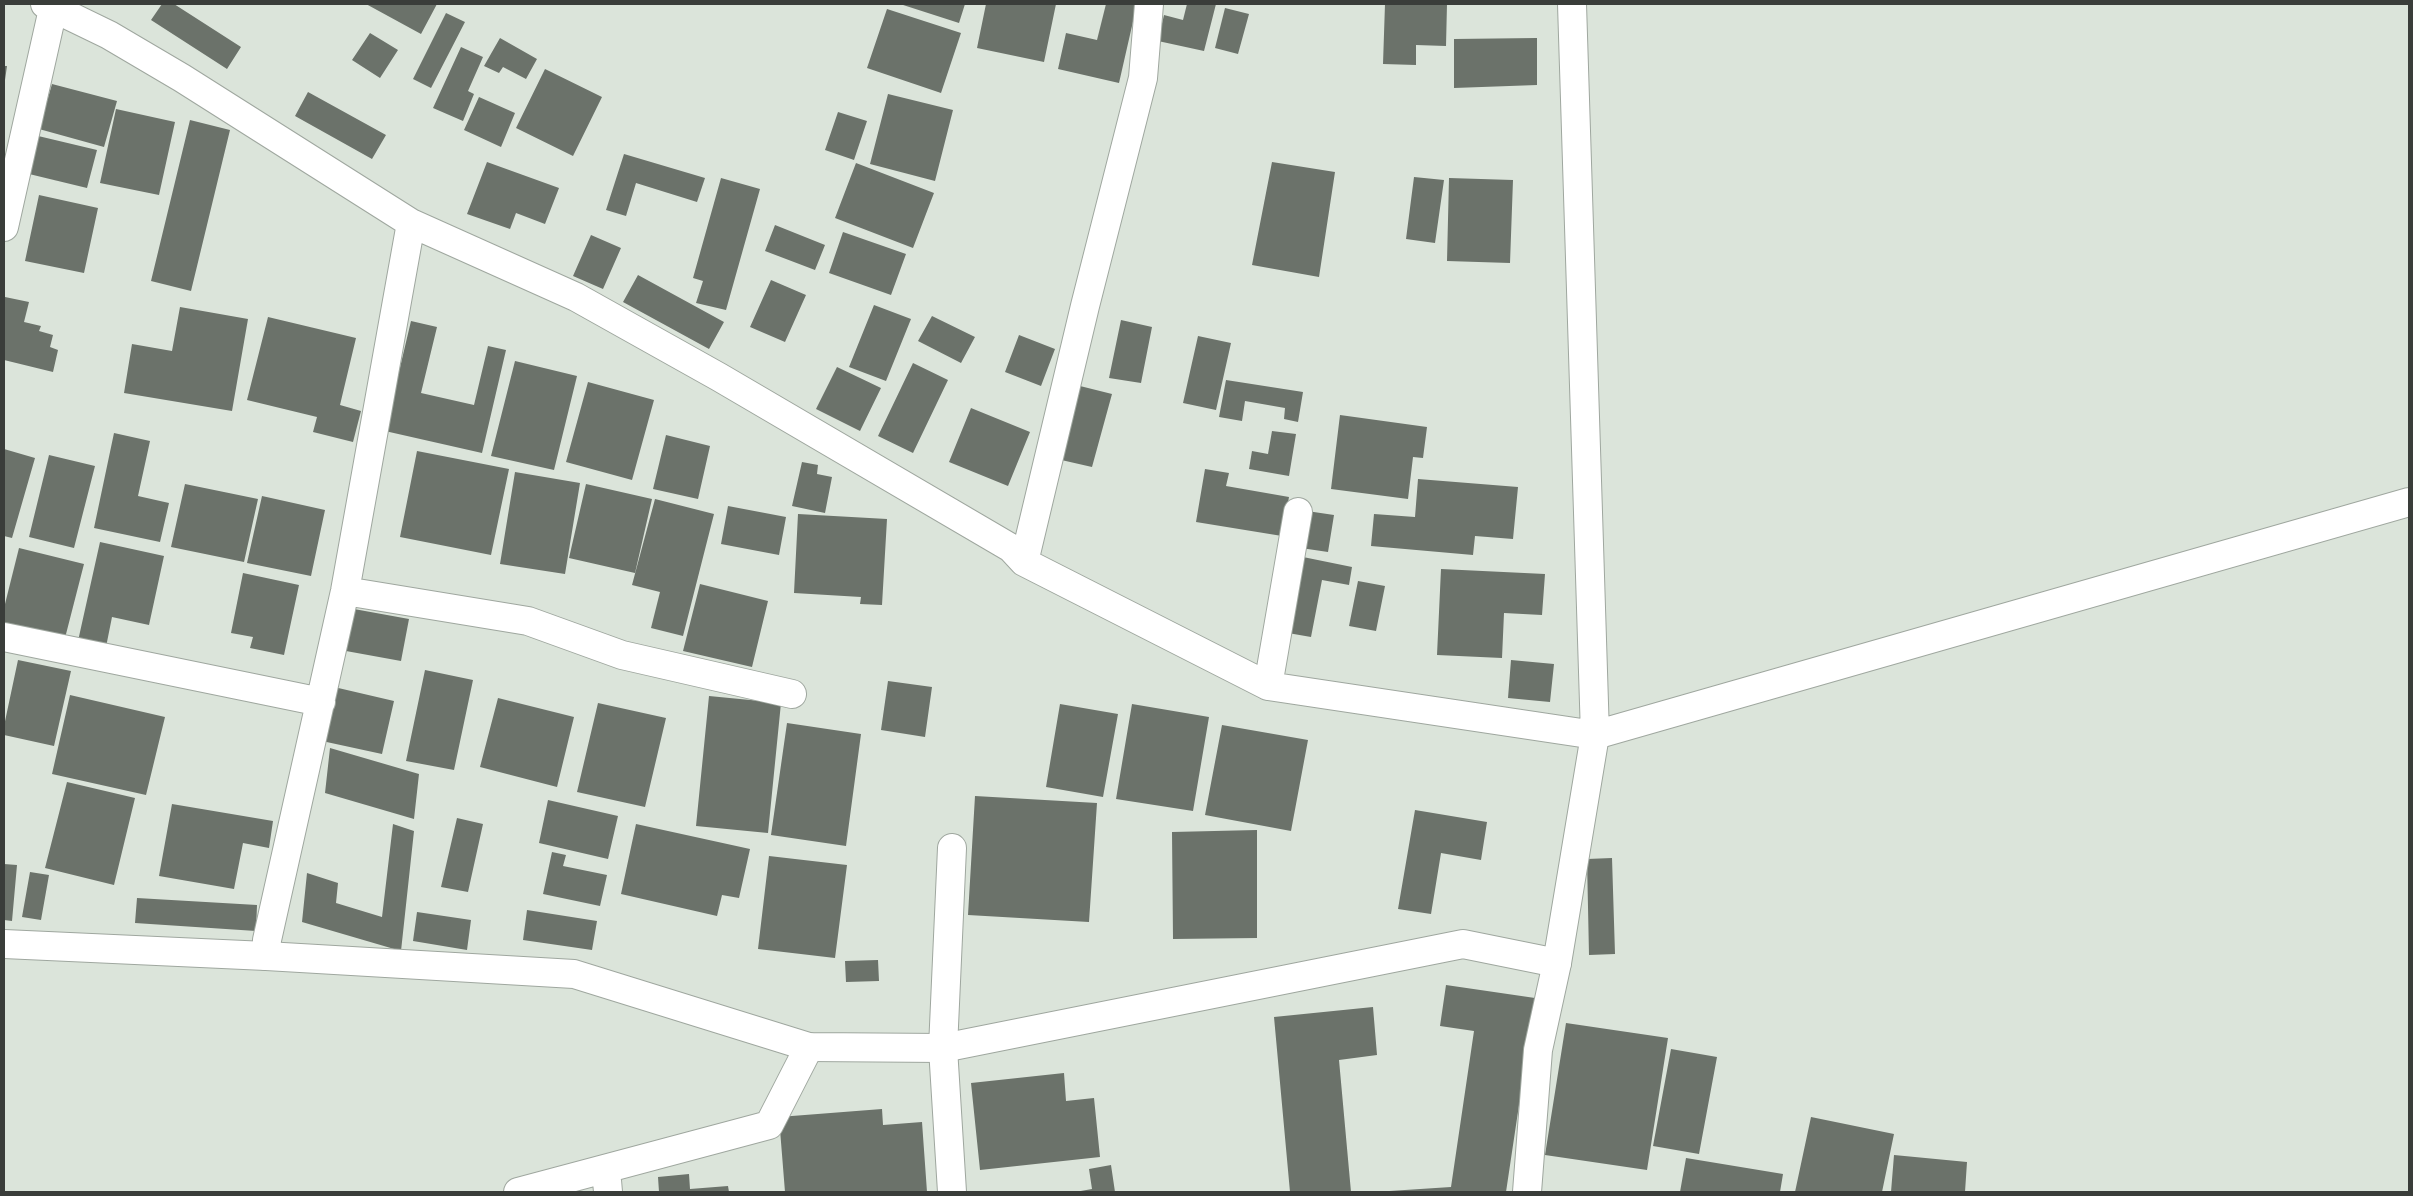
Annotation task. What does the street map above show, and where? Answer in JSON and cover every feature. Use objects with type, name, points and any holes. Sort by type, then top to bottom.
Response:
[{"type":"street","points":[[1024,562],[1085,306],[1143,78],[1149,4]]},
{"type":"street","points":[[1527,1192],[1538,1050],[1557,964],[1595,735],[1572,4]]},
{"type":"street","points":[[4,222],[49,6],[109,35],[182,78],[411,223],[585,302],[719,377],[1003,543],[1011,548],[1024,562],[1268,686],[1595,735],[2409,502]]},
{"type":"street","points":[[266,956],[267,940],[344,591],[411,223]]},
{"type":"street","points":[[1268,686],[1298,512]]},
{"type":"street","points":[[344,591],[528,621],[622,655],[792,694]]},
{"type":"street","points":[[4,637],[321,702]]},
{"type":"street","points":[[952,848],[943,1048],[952,1192]]},
{"type":"street","points":[[4,944],[266,956],[574,974],[809,1047],[943,1048],[1463,944],[1557,964]]},
{"type":"street","points":[[518,1192],[607,1180],[769,1126],[809,1047]]},
{"type":"building","points":[[162,4],[174,4],[241,47],[227,69],[151,20]]},
{"type":"building","points":[[366,4],[437,4],[421,34]]},
{"type":"building","points":[[900,4],[965,4],[959,23]]},
{"type":"building","points":[[986,4],[1056,4],[1044,62],[977,48]]},
{"type":"building","points":[[1106,4],[1137,4],[1119,83],[1058,69],[1066,33],[1097,40]]},
{"type":"building","points":[[1187,4],[1216,4],[1204,51],[1158,41],[1164,15],[1183,20]]},
{"type":"building","points":[[1385,4],[1447,4],[1446,46],[1416,45],[1416,65],[1383,64]]},
{"type":"building","points":[[1225,8],[1249,14],[1238,54],[1215,48]]},
{"type":"building","points":[[887,9],[961,33],[941,93],[867,68]]},
{"type":"building","points":[[446,13],[465,22],[431,88],[413,79]]},
{"type":"building","points":[[370,33],[398,50],[380,78],[352,60]]},
{"type":"building","points":[[500,38],[537,59],[526,79],[503,67],[499,73],[484,66]]},
{"type":"building","points":[[1537,38],[1537,85],[1454,88],[1454,39]]},
{"type":"building","points":[[461,47],[483,57],[468,91],[474,94],[463,121],[433,108]]},
{"type":"building","points":[[4,66],[7,66],[5,80],[4,80]]},
{"type":"building","points":[[545,69],[602,97],[573,156],[516,128]]},
{"type":"building","points":[[52,84],[117,101],[104,147],[39,129]]},
{"type":"building","points":[[308,92],[386,135],[372,159],[295,116]]},
{"type":"building","points":[[888,94],[953,110],[935,181],[870,164]]},
{"type":"building","points":[[479,97],[515,113],[501,147],[464,130]]},
{"type":"building","points":[[116,109],[175,122],[159,195],[100,183]]},
{"type":"building","points":[[838,112],[867,121],[854,160],[825,150]]},
{"type":"building","points":[[190,120],[230,130],[191,291],[151,281]]},
{"type":"building","points":[[34,135],[97,150],[87,188],[25,173]]},
{"type":"building","points":[[624,154],[705,178],[697,202],[636,183],[626,216],[606,210]]},
{"type":"building","points":[[487,162],[559,188],[545,224],[516,213],[510,229],[467,214]]},
{"type":"building","points":[[1272,162],[1335,172],[1319,277],[1252,265]]},
{"type":"building","points":[[856,163],[934,193],[913,248],[835,218]]},
{"type":"building","points":[[1414,177],[1444,180],[1435,243],[1406,239]]},
{"type":"building","points":[[721,178],[760,189],[726,310],[696,303],[703,281],[693,278]]},
{"type":"building","points":[[1449,178],[1513,180],[1510,263],[1447,261]]},
{"type":"building","points":[[39,195],[98,208],[84,273],[25,261]]},
{"type":"building","points":[[775,225],[825,245],[815,270],[765,251]]},
{"type":"building","points":[[843,232],[906,254],[891,295],[829,273]]},
{"type":"building","points":[[591,235],[621,248],[603,289],[573,276]]},
{"type":"building","points":[[638,275],[724,322],[709,349],[623,302]]},
{"type":"building","points":[[771,280],[806,295],[785,342],[750,327]]},
{"type":"building","points":[[5,297],[29,302],[24,322],[41,326],[39,331],[53,335],[50,347],[58,350],[53,372],[4,360]]},
{"type":"building","points":[[874,305],[911,319],[886,381],[849,367]]},
{"type":"building","points":[[180,307],[248,319],[232,411],[124,393],[132,344],[172,351]]},
{"type":"building","points":[[932,316],[975,337],[961,363],[918,341]]},
{"type":"building","points":[[268,317],[356,338],[340,405],[361,411],[353,442],[313,432],[317,417],[247,400]]},
{"type":"building","points":[[1121,320],[1152,327],[1141,383],[1109,378]]},
{"type":"building","points":[[411,321],[437,327],[421,393],[474,405],[488,346],[506,350],[482,453],[385,431]]},
{"type":"building","points":[[1019,335],[1055,349],[1041,386],[1005,372]]},
{"type":"building","points":[[1198,336],[1231,343],[1216,410],[1183,403]]},
{"type":"building","points":[[515,361],[577,376],[554,470],[491,456]]},
{"type":"building","points":[[913,363],[948,380],[913,453],[878,436]]},
{"type":"building","points":[[837,367],[881,388],[860,431],[816,409]]},
{"type":"building","points":[[1226,380],[1303,392],[1298,422],[1284,419],[1285,408],[1245,401],[1242,421],[1219,417]]},
{"type":"building","points":[[588,382],[654,400],[632,480],[566,462]]},
{"type":"building","points":[[1076,385],[1112,394],[1092,467],[1057,459]]},
{"type":"building","points":[[971,408],[1030,432],[1008,486],[949,462]]},
{"type":"building","points":[[1340,415],[1427,427],[1423,458],[1413,457],[1408,499],[1331,489]]},
{"type":"building","points":[[1272,431],[1296,434],[1289,476],[1249,469],[1252,451],[1268,454]]},
{"type":"building","points":[[114,433],[150,441],[138,496],[169,503],[160,542],[94,528]]},
{"type":"building","points":[[666,435],[710,446],[698,499],[653,489]]},
{"type":"building","points":[[4,449],[35,458],[12,538],[4,536]]},
{"type":"building","points":[[417,451],[509,469],[491,555],[400,537]]},
{"type":"building","points":[[49,455],[95,466],[74,548],[29,537]]},
{"type":"building","points":[[802,462],[818,465],[817,474],[832,477],[825,513],[792,506]]},
{"type":"building","points":[[1205,469],[1229,473],[1226,486],[1289,497],[1282,536],[1196,522]]},
{"type":"building","points":[[515,472],[580,483],[565,574],[500,564]]},
{"type":"building","points":[[1418,479],[1518,487],[1513,539],[1475,536],[1473,555],[1371,546],[1374,514],[1415,517]]},
{"type":"building","points":[[185,484],[258,499],[244,562],[171,547]]},
{"type":"building","points":[[586,484],[652,499],[635,573],[569,558]]},
{"type":"building","points":[[262,496],[325,510],[311,576],[247,563]]},
{"type":"building","points":[[655,499],[714,514],[683,636],[651,628],[660,592],[632,585]]},
{"type":"building","points":[[728,506],[786,517],[779,555],[721,544]]},
{"type":"building","points":[[1307,511],[1334,515],[1328,552],[1301,548]]},
{"type":"building","points":[[798,514],[887,519],[882,605],[860,604],[861,597],[794,593]]},
{"type":"building","points":[[100,542],[164,556],[149,625],[112,617],[106,647],[78,641]]},
{"type":"building","points":[[19,548],[84,564],[65,638],[4,623],[4,608]]},
{"type":"building","points":[[1303,557],[1352,567],[1349,585],[1322,580],[1311,637],[1288,633]]},
{"type":"building","points":[[1441,569],[1545,574],[1542,615],[1504,613],[1502,658],[1437,655]]},
{"type":"building","points":[[243,573],[299,585],[284,655],[250,648],[253,637],[231,633]]},
{"type":"building","points":[[1358,581],[1385,586],[1376,631],[1349,626]]},
{"type":"building","points":[[700,584],[768,601],[752,667],[683,651]]},
{"type":"building","points":[[354,609],[409,619],[401,661],[346,651]]},
{"type":"building","points":[[18,660],[71,671],[54,746],[4,735],[4,726]]},
{"type":"building","points":[[1511,660],[1554,664],[1550,702],[1508,698]]},
{"type":"building","points":[[425,670],[473,680],[454,770],[406,761]]},
{"type":"building","points":[[888,681],[932,687],[925,737],[881,730]]},
{"type":"building","points":[[334,687],[394,701],[382,754],[322,741]]},
{"type":"building","points":[[70,695],[165,717],[146,795],[52,774]]},
{"type":"building","points":[[709,696],[781,703],[768,833],[696,826]]},
{"type":"building","points":[[498,698],[574,717],[557,787],[480,767]]},
{"type":"building","points":[[598,703],[666,718],[645,807],[577,792]]},
{"type":"building","points":[[1060,704],[1118,714],[1103,797],[1046,787]]},
{"type":"building","points":[[1132,704],[1209,717],[1193,811],[1116,799]]},
{"type":"building","points":[[787,723],[861,734],[846,846],[771,835]]},
{"type":"building","points":[[1222,725],[1308,740],[1291,831],[1205,815]]},
{"type":"building","points":[[330,748],[419,774],[414,819],[325,793]]},
{"type":"building","points":[[67,782],[135,798],[114,885],[45,868]]},
{"type":"building","points":[[975,796],[1097,803],[1089,922],[968,915]]},
{"type":"building","points":[[548,800],[618,816],[608,859],[539,843]]},
{"type":"building","points":[[172,804],[273,821],[269,848],[243,843],[234,889],[159,876]]},
{"type":"building","points":[[1415,810],[1487,822],[1481,860],[1441,853],[1431,914],[1398,909]]},
{"type":"building","points":[[457,818],[483,824],[468,892],[441,887]]},
{"type":"building","points":[[393,824],[414,831],[401,951],[302,922],[307,873],[338,883],[336,903],[382,917]]},
{"type":"building","points":[[636,824],[750,849],[739,898],[722,895],[717,916],[621,894]]},
{"type":"building","points":[[1257,830],[1257,938],[1173,939],[1172,832]]},
{"type":"building","points":[[552,852],[566,855],[563,866],[607,875],[600,906],[543,894]]},
{"type":"building","points":[[769,856],[847,865],[835,958],[758,949]]},
{"type":"building","points":[[1612,858],[1615,954],[1589,955],[1587,859]]},
{"type":"building","points":[[4,864],[17,865],[12,921],[4,920]]},
{"type":"building","points":[[30,872],[49,875],[41,920],[22,917]]},
{"type":"building","points":[[137,898],[257,905],[256,931],[135,923]]},
{"type":"building","points":[[527,910],[597,921],[592,950],[523,940]]},
{"type":"building","points":[[417,912],[471,920],[467,950],[413,941]]},
{"type":"building","points":[[878,960],[879,981],[846,982],[845,961]]},
{"type":"building","points":[[1446,985],[1535,998],[1506,1192],[1374,1192],[1451,1187],[1474,1031],[1440,1026]]},
{"type":"building","points":[[1373,1007],[1377,1055],[1339,1060],[1351,1192],[1290,1192],[1274,1017]]},
{"type":"building","points":[[1566,1023],[1668,1038],[1647,1170],[1545,1155]]},
{"type":"building","points":[[1671,1049],[1717,1057],[1699,1154],[1653,1146]]},
{"type":"building","points":[[1064,1073],[1066,1101],[1094,1098],[1100,1157],[980,1170],[971,1083]]},
{"type":"building","points":[[882,1109],[883,1125],[922,1122],[927,1192],[785,1192],[779,1117]]},
{"type":"building","points":[[1811,1117],[1894,1134],[1882,1192],[1795,1192]]},
{"type":"building","points":[[1894,1155],[1967,1162],[1965,1192],[1891,1192]]},
{"type":"building","points":[[1686,1158],[1783,1174],[1780,1192],[1680,1192]]},
{"type":"building","points":[[1111,1165],[1115,1192],[1075,1192],[1092,1189],[1089,1169]]},
{"type":"building","points":[[689,1174],[690,1189],[728,1186],[729,1192],[659,1192],[658,1177]]}]
